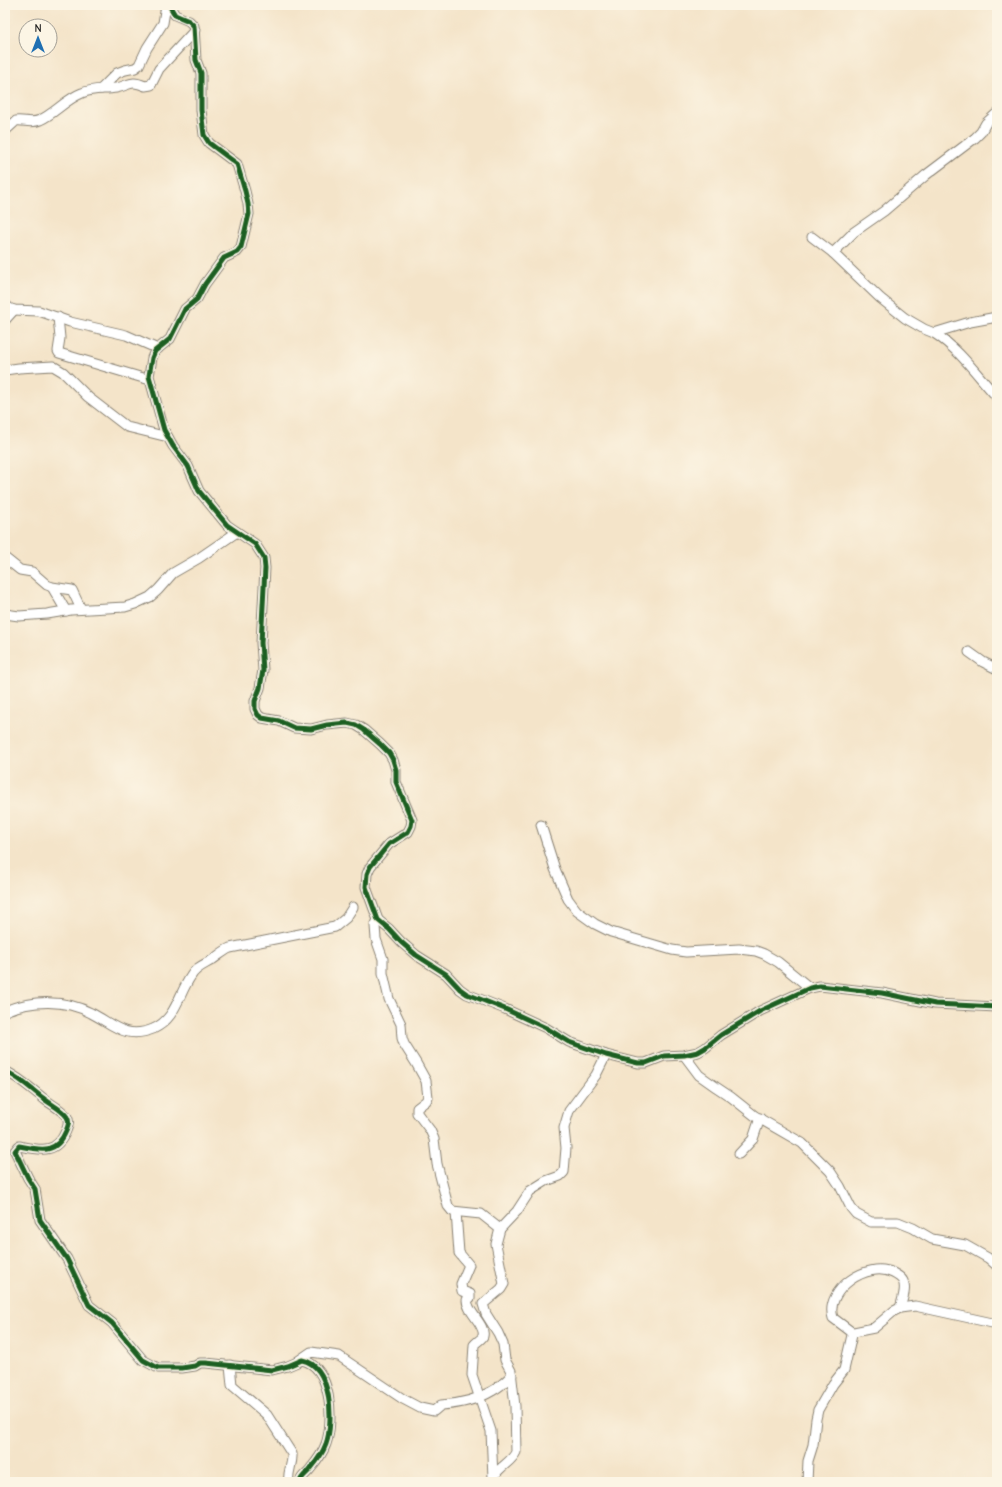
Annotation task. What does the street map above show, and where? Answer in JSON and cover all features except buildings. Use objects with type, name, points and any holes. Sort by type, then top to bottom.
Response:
[{"type":"street","points":[[101,89],[117,74],[125,70],[135,68],[139,65],[147,48],[163,23],[166,5]]},
{"type":"street","points":[[169,5],[176,15],[192,23],[195,30],[196,60],[201,74],[201,110],[204,135],[209,143],[236,164],[241,175],[249,214],[241,247],[237,252],[224,258],[205,284],[197,299],[185,309],[170,339],[155,351],[150,368],[150,380],[162,422],[168,437],[188,466],[199,491],[227,525],[255,544],[261,552],[265,565],[261,643],[263,670],[255,701],[255,709],[258,715],[262,718],[279,721],[294,728],[311,729],[327,725],[347,723],[356,725],[373,736],[389,753],[393,760],[396,770],[396,782],[412,820],[408,832],[384,849],[379,858],[370,867],[367,874],[366,887],[378,920],[416,955],[446,974],[460,989],[467,994],[505,1009],[546,1028],[570,1042],[606,1055],[638,1063],[664,1056],[684,1055],[698,1052],[749,1017],[810,988],[820,986],[882,993],[921,1002],[946,1005],[997,1007]]},
{"type":"street","points":[[5,131],[16,122],[35,122],[42,120],[74,96],[83,92],[116,88],[132,82],[145,86],[151,85],[159,69],[195,30]]},
{"type":"street","points":[[833,254],[854,232],[884,211],[926,175],[975,138],[986,123],[997,113]]},
{"type":"street","points":[[812,237],[833,254],[880,298],[905,318],[945,340],[997,397]]},
{"type":"street","points":[[5,304],[14,310],[38,311],[70,322],[126,335],[158,349]]},
{"type":"street","points":[[5,320],[14,310]]},
{"type":"street","points":[[58,317],[60,338],[59,353],[150,380]]},
{"type":"street","points":[[934,333],[970,322],[997,317]]},
{"type":"street","points":[[5,370],[53,366],[63,372],[88,397],[127,427],[168,437]]},
{"type":"street","points":[[5,614],[34,615],[124,607],[150,597],[173,573],[237,532]]},
{"type":"street","points":[[5,558],[20,570],[32,572],[44,583],[52,587],[72,590],[81,610]]},
{"type":"street","points":[[52,587],[66,611]]},
{"type":"street","points":[[969,652],[983,662],[997,669]]},
{"type":"street","points":[[541,825],[555,870],[568,899],[577,911],[595,924],[611,932],[672,950],[686,952],[739,949],[756,951],[778,962],[810,988]]},
{"type":"street","points":[[5,1010],[27,1004],[69,1004],[91,1012],[120,1031],[137,1032],[152,1029],[162,1024],[173,1013],[183,989],[191,975],[198,967],[212,960],[223,951],[230,948],[335,927],[341,923],[353,908]]},
{"type":"street","points":[[378,920],[375,926],[376,939],[383,960],[383,973],[389,999],[401,1024],[404,1044],[426,1081],[428,1097],[426,1101],[417,1108],[417,1113],[430,1130],[434,1139],[437,1164],[446,1199],[452,1211],[481,1214],[500,1229]]},
{"type":"street","points":[[493,1480],[501,1467],[514,1456],[516,1452],[515,1406],[512,1375],[505,1360],[503,1344],[486,1314],[483,1304],[501,1289],[504,1284],[496,1244],[500,1229],[517,1211],[530,1191],[546,1181],[560,1176],[564,1172],[566,1148],[564,1128],[569,1111],[596,1075],[606,1055]]},
{"type":"street","points":[[684,1055],[699,1075],[760,1118],[802,1143],[830,1171],[856,1214],[871,1222],[903,1223],[932,1239],[965,1245],[988,1258],[997,1266]]},
{"type":"street","points":[[5,1071],[21,1080],[41,1097],[66,1114],[69,1124],[64,1136],[55,1147],[43,1149],[19,1146],[15,1151],[35,1189],[35,1197],[40,1220],[67,1259],[89,1305],[112,1323],[143,1360],[158,1368],[182,1368],[206,1363],[272,1370],[293,1364],[309,1352],[337,1356],[403,1399],[420,1408],[430,1411],[435,1410],[441,1405],[451,1405],[480,1397],[493,1391],[512,1375]]},
{"type":"street","points":[[739,1154],[753,1138],[760,1118]]},
{"type":"street","points":[[456,1212],[459,1252],[469,1265],[461,1284],[462,1291],[470,1294],[470,1298],[467,1300],[468,1307],[481,1327],[483,1334],[483,1336],[474,1345],[472,1369],[474,1380],[491,1431],[493,1446],[493,1480]]},
{"type":"street","points":[[853,1334],[833,1318],[832,1306],[837,1294],[861,1274],[878,1269],[889,1271],[899,1276],[903,1280],[904,1286],[900,1308]]},
{"type":"street","points":[[807,1482],[808,1461],[814,1446],[818,1410],[833,1384],[844,1370],[850,1340],[853,1334],[874,1328],[894,1311],[900,1308],[915,1306],[997,1324]]},
{"type":"street","points":[[298,1360],[304,1360],[313,1366],[324,1379],[329,1399],[326,1444],[311,1469],[300,1482]]},
{"type":"street","points":[[230,1365],[232,1385],[267,1415],[292,1454],[288,1477],[289,1482]]},
{"type":"cycle path","points":[[169,5],[175,15],[189,21],[194,26],[196,60],[201,73],[201,110],[204,135],[209,143],[237,164],[245,191],[249,214],[241,247],[237,252],[224,258],[205,284],[197,299],[185,309],[170,339],[155,351],[152,358],[149,376],[164,430],[173,446],[188,466],[199,491],[227,525],[255,544],[264,558],[265,568],[261,643],[263,670],[260,688],[255,701],[255,709],[258,715],[262,718],[279,721],[294,728],[311,729],[327,725],[347,723],[356,725],[380,744],[389,753],[393,760],[396,770],[396,782],[412,820],[408,832],[389,844],[370,867],[367,874],[366,887],[378,920],[416,955],[446,974],[460,989],[467,994],[505,1009],[546,1028],[569,1042],[606,1055],[638,1063],[646,1063],[664,1056],[684,1055],[698,1052],[721,1035],[760,1011],[810,988],[820,986],[882,993],[935,1004],[997,1007]]},
{"type":"cycle path","points":[[5,1071],[20,1080],[59,1109],[68,1119],[69,1122],[66,1131],[62,1139],[57,1144],[47,1149],[34,1149],[19,1146],[15,1151],[35,1189],[40,1220],[67,1259],[89,1305],[112,1323],[143,1360],[158,1368],[182,1368],[195,1366],[200,1363],[206,1363],[272,1370],[288,1366],[302,1360],[312,1364],[320,1372],[325,1383],[330,1409],[328,1434],[322,1453],[300,1482]]}]
